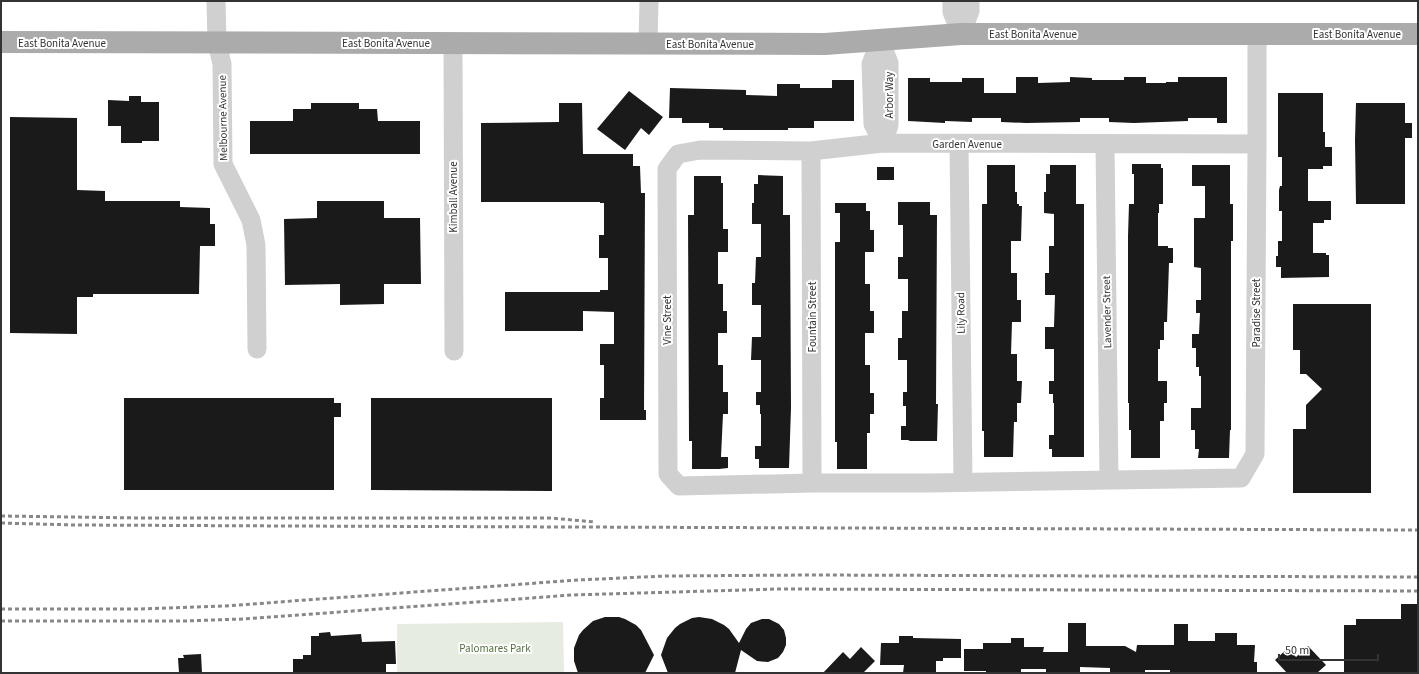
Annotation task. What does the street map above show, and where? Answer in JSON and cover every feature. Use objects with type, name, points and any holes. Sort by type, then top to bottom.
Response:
[{"type":"main road","name":"East Bonita Avenue","points":[[1,42],[825,44],[961,34],[1418,34]]},
{"type":"street","name":"Melbourne Avenue","points":[[216,1],[217,43],[222,64],[223,164],[251,220],[254,232],[256,245],[257,349]]},
{"type":"street","points":[[648,43],[649,1]]},
{"type":"street","points":[[952,1],[952,12],[961,34]]},
{"type":"street","points":[[961,34],[970,11],[970,1]]},
{"type":"street","name":"Paradise Street","points":[[1109,480],[1241,478],[1255,454],[1257,34]]},
{"type":"street","name":"Arbor Way","points":[[880,40],[889,63],[889,125],[883,144]]},
{"type":"street","name":"Kimball Avenue","points":[[453,43],[454,351]]},
{"type":"street","name":"Garden Avenue","points":[[678,154],[700,150],[811,151],[883,144],[1257,144]]},
{"type":"street","name":"Lily Road","points":[[959,144],[963,482]]},
{"type":"street","name":"Lavender Street","points":[[1105,144],[1109,480]]},
{"type":"street","name":"Fountain Street","points":[[811,151],[812,483]]},
{"type":"street","name":"Vine Street","points":[[678,154],[667,169],[668,474],[679,486],[812,483]]},
{"type":"street","points":[[812,483],[1109,480]]},
{"type":"green space","name":"Palomares Park","points":[[563,622],[564,673],[397,673],[397,624]]},
{"type":"building","points":[[1016,77],[1038,77],[1038,83],[1070,82],[1070,77],[1092,78],[1092,80],[1124,80],[1124,77],[1146,77],[1146,83],[1166,83],[1178,82],[1178,77],[1227,77],[1227,123],[1217,123],[1217,118],[1188,118],[1188,121],[1134,123],[1109,122],[1109,118],[1080,118],[1080,122],[1026,123],[1001,122],[1001,118],[972,118],[972,122],[945,121],[945,123],[908,121],[908,78],[930,78],[930,82],[962,82],[962,78],[984,78],[984,93],[1016,93]]},
{"type":"building","points":[[832,80],[854,80],[854,121],[814,121],[814,128],[788,128],[788,130],[723,130],[723,128],[709,128],[709,123],[682,123],[682,118],[669,118],[670,88],[746,90],[746,95],[777,96],[777,84],[800,84],[800,88],[832,88]]},
{"type":"building","points":[[629,91],[663,117],[649,135],[641,128],[625,150],[597,129]]},
{"type":"building","points":[[1278,93],[1323,93],[1323,132],[1325,132],[1325,147],[1332,147],[1332,166],[1323,166],[1323,169],[1308,169],[1308,201],[1331,201],[1331,220],[1324,220],[1324,223],[1313,223],[1313,253],[1326,253],[1326,255],[1329,255],[1329,277],[1281,278],[1281,267],[1276,267],[1278,241],[1282,241],[1282,211],[1279,211],[1279,190],[1280,186],[1282,186],[1282,157],[1278,157]]},
{"type":"building","points":[[129,96],[141,96],[141,102],[159,102],[159,141],[121,143],[121,126],[108,126],[108,100],[129,101]]},
{"type":"building","points":[[311,103],[359,103],[359,109],[377,109],[378,121],[420,121],[420,154],[250,154],[250,121],[293,121],[293,109],[311,109]]},
{"type":"building","points":[[559,103],[582,103],[583,154],[633,154],[633,166],[640,166],[641,193],[645,193],[644,410],[646,410],[646,420],[600,420],[600,398],[604,398],[604,365],[600,365],[600,344],[614,344],[614,312],[583,311],[583,331],[505,331],[505,292],[600,292],[600,290],[608,290],[608,258],[599,258],[599,235],[604,235],[604,203],[481,202],[481,123],[559,122]]},
{"type":"building","points":[[1356,103],[1405,103],[1405,123],[1412,123],[1412,138],[1405,138],[1405,204],[1356,204]]},
{"type":"building","points":[[10,117],[77,118],[77,190],[105,191],[105,201],[180,201],[180,207],[210,208],[210,224],[215,224],[215,246],[200,246],[199,294],[93,294],[93,297],[77,297],[77,334],[10,333]]},
{"type":"building","points":[[1132,164],[1161,164],[1161,168],[1163,168],[1163,204],[1159,204],[1158,246],[1168,246],[1168,248],[1173,248],[1173,263],[1169,263],[1167,322],[1164,322],[1164,340],[1160,340],[1160,349],[1158,349],[1158,381],[1167,381],[1167,403],[1164,403],[1164,421],[1160,421],[1160,458],[1131,458],[1131,430],[1129,430],[1128,403],[1128,236],[1129,204],[1134,204],[1134,174],[1132,174]]},
{"type":"building","points":[[987,165],[1015,165],[1015,192],[1017,192],[1017,204],[1022,206],[1021,241],[1011,241],[1011,273],[1017,273],[1017,300],[1021,300],[1021,322],[1012,322],[1011,354],[1017,354],[1017,381],[1022,381],[1021,403],[1017,403],[1017,422],[1014,422],[1013,457],[984,457],[984,431],[982,431],[982,204],[987,204]]},
{"type":"building","points":[[1050,165],[1076,165],[1076,204],[1084,204],[1084,457],[1052,457],[1052,449],[1049,449],[1049,435],[1054,435],[1054,403],[1053,394],[1049,394],[1049,381],[1054,381],[1054,349],[1045,349],[1045,327],[1054,327],[1055,295],[1045,295],[1045,273],[1049,273],[1049,246],[1054,246],[1054,214],[1044,213],[1044,192],[1046,192],[1046,174],[1050,174]]},
{"type":"building","points":[[1192,165],[1230,165],[1230,204],[1233,204],[1233,241],[1231,241],[1231,430],[1229,458],[1198,458],[1199,449],[1195,449],[1195,430],[1191,430],[1191,408],[1201,408],[1201,376],[1199,376],[1199,367],[1196,367],[1196,348],[1192,348],[1192,334],[1199,334],[1200,313],[1196,313],[1196,300],[1201,300],[1201,268],[1194,267],[1194,218],[1205,218],[1205,186],[1192,186]]},
{"type":"building","points":[[877,167],[894,167],[894,180],[877,180]]},
{"type":"building","points":[[758,175],[783,176],[783,215],[790,215],[791,408],[789,468],[759,468],[759,459],[755,459],[755,446],[761,446],[761,414],[760,405],[756,405],[756,392],[761,392],[761,360],[751,360],[752,337],[761,337],[761,305],[752,305],[752,283],[755,283],[756,257],[761,257],[761,224],[752,224],[754,184],[758,184]]},
{"type":"building","points":[[694,176],[721,176],[721,183],[723,183],[723,229],[728,229],[728,252],[718,252],[718,284],[723,284],[723,311],[727,311],[727,333],[718,333],[718,365],[723,365],[723,392],[728,392],[728,414],[723,414],[721,457],[728,457],[728,468],[719,469],[692,469],[692,441],[689,441],[688,215],[694,215]]},
{"type":"building","points":[[317,201],[384,201],[384,218],[420,218],[421,284],[384,284],[384,304],[340,305],[340,284],[285,285],[284,219],[317,218]]},
{"type":"building","points":[[898,202],[930,202],[930,215],[937,215],[937,441],[901,440],[901,426],[906,426],[906,406],[903,406],[903,392],[907,392],[907,360],[898,360],[898,338],[902,338],[902,311],[908,311],[908,279],[898,279],[898,257],[903,257],[903,225],[898,225]]},
{"type":"building","points":[[835,203],[866,203],[866,211],[870,211],[870,230],[874,230],[874,252],[865,252],[865,284],[870,284],[870,311],[874,311],[874,333],[865,333],[865,365],[870,365],[870,393],[874,393],[874,414],[870,414],[870,433],[867,433],[867,469],[837,469],[837,442],[835,442],[835,242],[840,242],[840,213],[835,213]]},
{"type":"building","points":[[1293,304],[1371,304],[1371,493],[1293,493],[1293,429],[1306,429],[1306,405],[1322,389],[1306,374],[1300,374],[1300,350],[1293,350]]},
{"type":"building","points":[[124,398],[334,398],[334,403],[341,403],[341,417],[334,417],[334,490],[124,490]]},
{"type":"building","points":[[371,398],[552,398],[552,491],[371,490]]},
{"type":"building","points":[[1401,604],[1418,604],[1418,673],[1344,673],[1344,625],[1356,625],[1356,619],[1401,619]]},
{"type":"building","points":[[605,617],[619,617],[625,619],[636,625],[641,630],[654,655],[645,673],[578,673],[574,661],[574,648],[579,635],[593,621]]},
{"type":"building","points":[[699,617],[712,619],[724,625],[729,629],[739,643],[746,629],[751,623],[762,619],[769,619],[779,624],[784,630],[786,645],[778,658],[768,662],[757,661],[741,650],[735,673],[668,673],[661,655],[667,638],[680,624],[692,618]]},
{"type":"building","points":[[1068,623],[1086,623],[1086,646],[1125,646],[1136,652],[1137,645],[1174,645],[1174,624],[1188,624],[1188,641],[1215,641],[1215,633],[1237,633],[1237,645],[1255,645],[1254,662],[1257,662],[1257,673],[1170,673],[1170,670],[1145,670],[1145,673],[1110,673],[1110,668],[1080,667],[1080,673],[1046,673],[1046,669],[1021,669],[1021,673],[986,673],[986,671],[964,671],[964,649],[983,649],[983,643],[1011,643],[1011,638],[1024,638],[1024,647],[1044,647],[1043,652],[1068,652]]},
{"type":"building","points":[[330,632],[331,636],[361,634],[362,642],[395,641],[396,664],[386,664],[386,673],[293,673],[293,659],[303,659],[303,655],[311,655],[311,636],[319,636],[319,633]]},
{"type":"building","points":[[899,636],[913,636],[913,638],[961,639],[961,658],[943,658],[943,661],[936,661],[936,673],[903,673],[904,665],[880,665],[881,643],[899,643]]},
{"type":"building","points":[[1308,646],[1326,665],[1317,673],[1287,673],[1275,660],[1288,648],[1296,657]]},
{"type":"building","points":[[861,647],[875,661],[863,673],[823,673],[843,652],[850,659]]},
{"type":"building","points":[[201,654],[202,673],[179,673],[178,658],[184,658],[183,655]]},
{"type":"railway","points":[[1,516],[140,518],[551,518],[595,522]]},
{"type":"railway","points":[[1,523],[75,525],[1418,530]]},
{"type":"railway","points":[[1,609],[138,609],[225,606],[578,580],[665,576],[1418,577]]},
{"type":"railway","points":[[1,621],[184,621],[243,619],[572,595],[778,589],[1418,591]]}]
